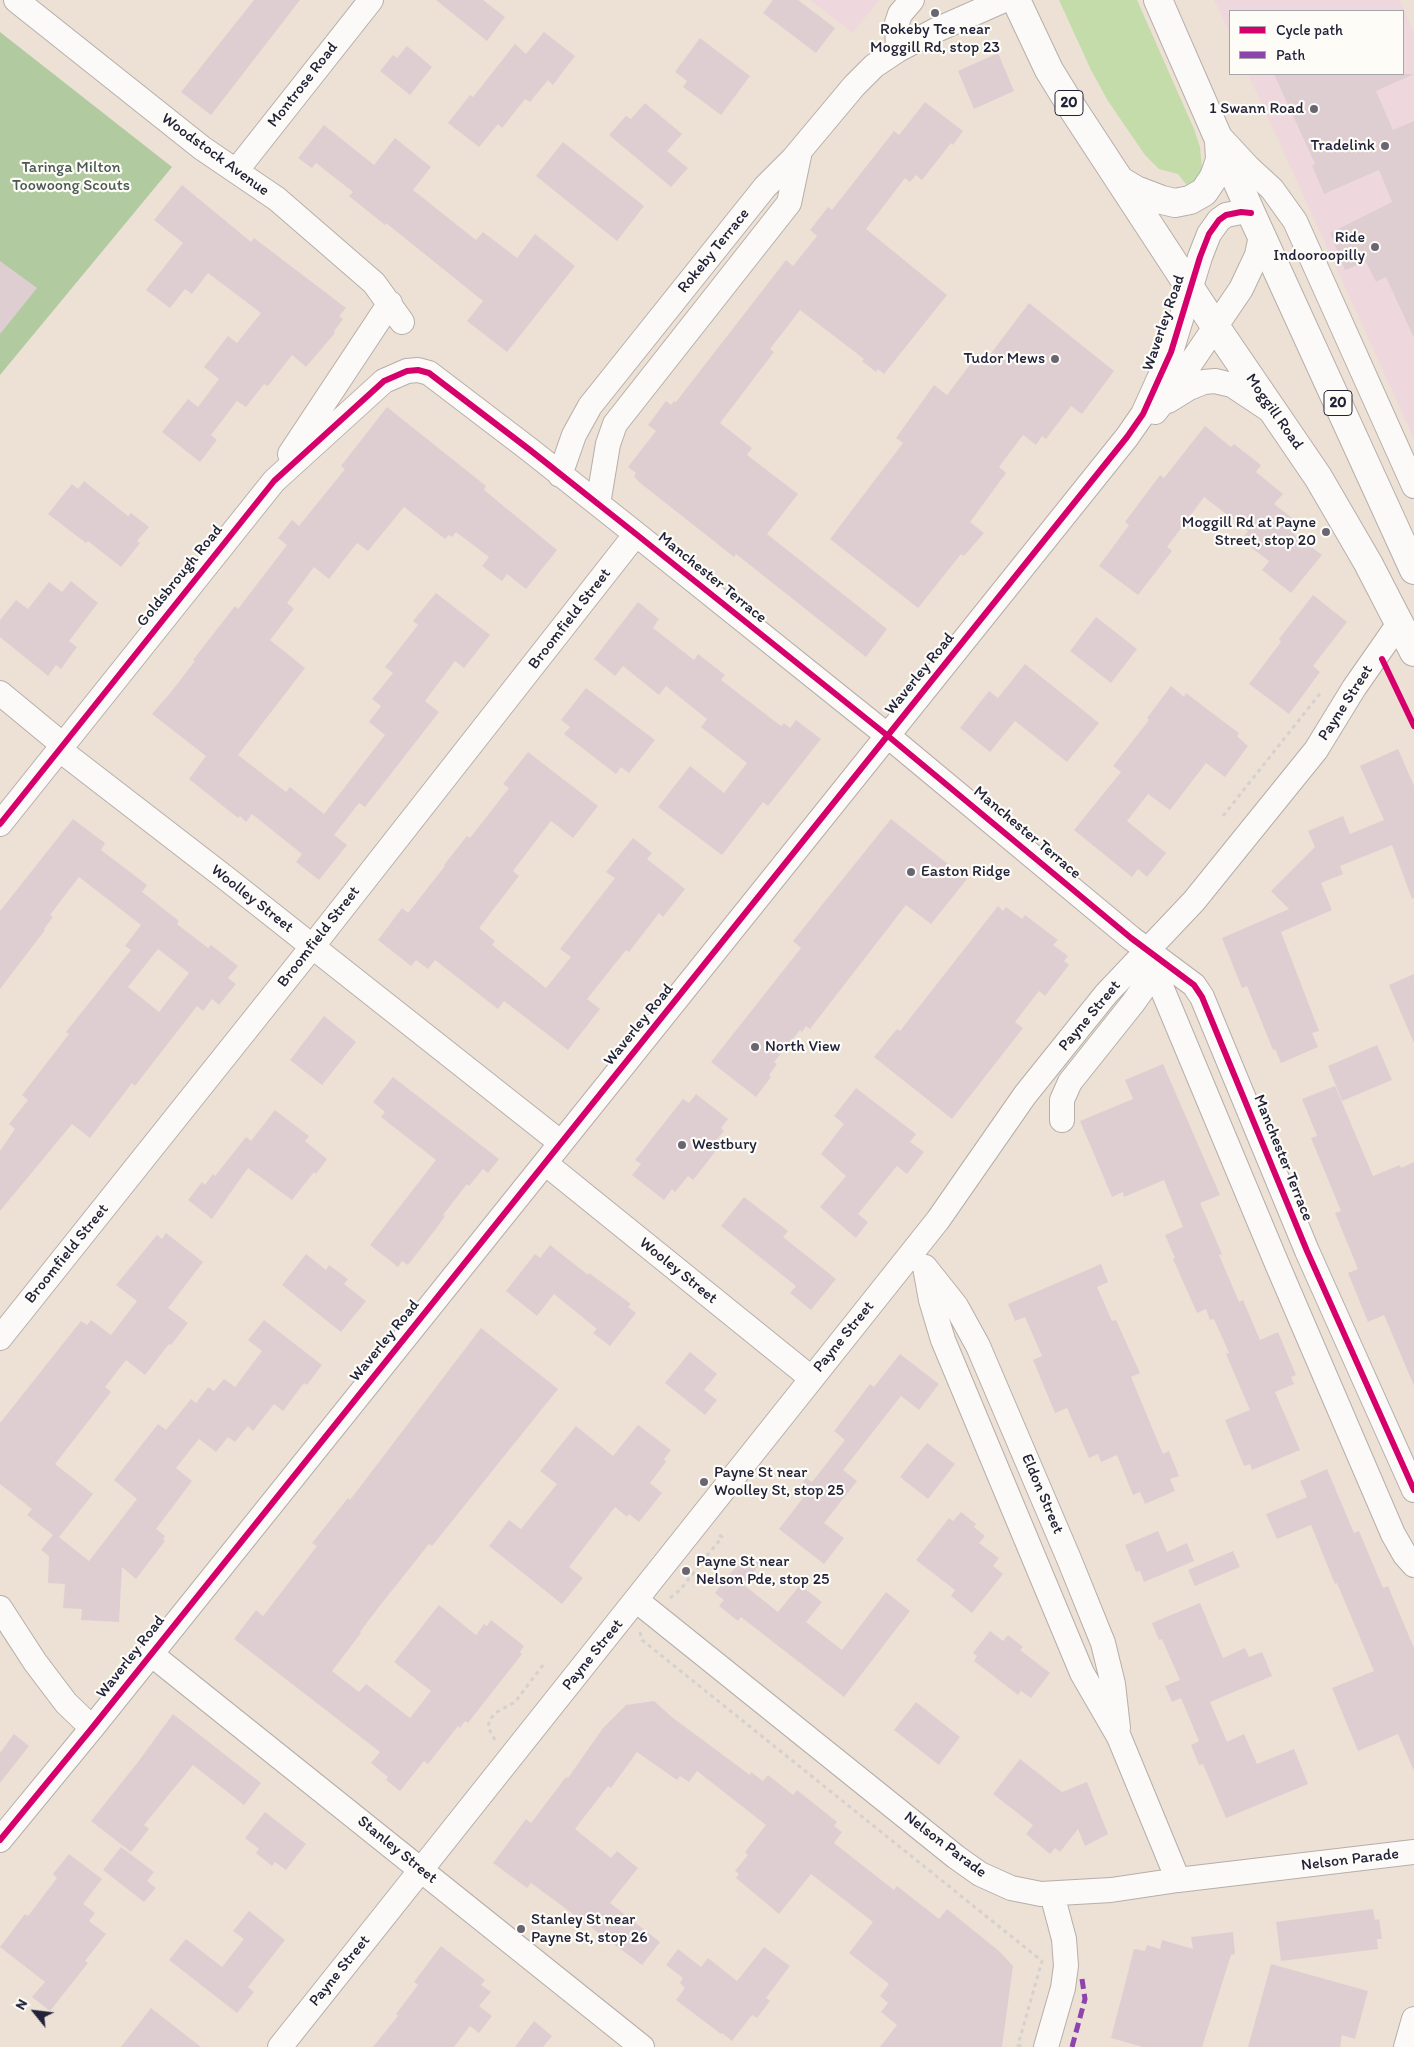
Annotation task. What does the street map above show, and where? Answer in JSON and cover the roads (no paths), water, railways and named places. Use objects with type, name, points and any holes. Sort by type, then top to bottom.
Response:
[{"type":"highway","name":"20","points":[[1016,0],[1049,70],[1119,180]]},
{"type":"highway","name":"20","points":[[1158,0],[1256,225],[1414,570]]},
{"type":"highway","points":[[1119,180],[1136,190],[1162,200],[1175,203],[1190,200],[1204,192],[1214,177],[1220,160],[1217,135]]},
{"type":"highway","name":"Moggill Road","points":[[1119,180],[1215,326],[1318,477],[1400,622],[1414,652]]},
{"type":"street","name":"Woodstock Avenue","points":[[16,0],[188,136],[277,200],[367,276],[396,312]]},
{"type":"street","name":"Montrose Road","points":[[236,171],[371,0]]},
{"type":"street","points":[[898,50],[896,30],[898,18],[912,0]]},
{"type":"street","name":"Rokeby Terrace","points":[[560,475],[574,435],[590,406],[765,187],[800,151],[854,86],[874,66],[898,50],[1004,0]]},
{"type":"street","name":"20","points":[[1217,135],[1272,189],[1295,222],[1414,486]]},
{"type":"street","points":[[598,504],[608,444],[615,424],[789,203],[800,151]]},
{"type":"street","name":"Waverley Road","points":[[0,1840],[92,1728],[1127,437],[1143,414],[1163,373],[1175,342],[1202,249],[1213,227],[1223,217],[1241,212],[1256,225],[1257,255],[1248,277],[1159,407],[1127,437]]},
{"type":"street","name":"Goldsbrough Road","points":[[0,824],[270,485],[396,312]]},
{"type":"street","name":"Manchester Terrace","points":[[407,371],[423,371],[433,376],[598,504],[888,736],[1151,961],[1190,980],[1202,997],[1307,1251],[1414,1490]]},
{"type":"street","name":"Goldsbrough Road","points":[[270,485],[384,381],[407,371]]},
{"type":"street","points":[[1159,407],[1189,388],[1204,382],[1215,381],[1232,385],[1277,415]]},
{"type":"street","name":"Broomfield Street","points":[[0,1338],[636,534]]},
{"type":"street","name":"Payne Street","points":[[1062,1120],[1062,1100],[1070,1082],[1133,1004],[1151,961],[1187,909],[1316,750],[1354,688],[1400,622]]},
{"type":"street","name":"Woolley Street","points":[[0,693],[61,747],[561,1143]]},
{"type":"street","name":"Manchester Terrace","points":[[1151,961],[1393,1534],[1405,1555],[1414,1565]]},
{"type":"street","name":"Payne Street","points":[[280,2047],[812,1378],[920,1257],[946,1209],[1025,1095],[1106,994],[1151,961]]},
{"type":"street","name":"Wooley Street","points":[[545,1164],[812,1378]]},
{"type":"street","name":"Eldon Street","points":[[920,1257],[956,1306],[978,1346],[1069,1559],[1106,1655],[1113,1684],[1118,1737]]},
{"type":"street","name":"Eldon Street","points":[[920,1257],[946,1349],[1082,1673],[1118,1737],[1178,1880]]},
{"type":"street","name":"Nelson Parade","points":[[636,1600],[970,1867],[990,1879],[1011,1888],[1031,1893],[1052,1894],[1123,1889],[1178,1880],[1414,1852]]},
{"type":"street","points":[[0,1608],[35,1662],[66,1703],[92,1728]]},
{"type":"street","name":"Stanley Street","points":[[151,1654],[642,2047]]},
{"type":"street","points":[[1046,2047],[1063,1988],[1066,1966],[1064,1939],[1052,1894]]},
{"type":"street","points":[[1406,2047],[1414,2019]]},
{"type":"place","name":"Rokeby Tce near Moggill Rd, stop 23","points":[[935,13]]},
{"type":"place","name":"1 Swann Road","points":[[1314,109]]},
{"type":"place","name":"Tradelink","points":[[1385,146]]},
{"type":"place","name":"Ride Indooroopilly","points":[[1375,247]]},
{"type":"place","name":"Tudor Mews","points":[[1055,359]]},
{"type":"place","name":"Moggill Rd at Payne Street, stop 20","points":[[1326,532]]},
{"type":"place","name":"Easton Ridge","points":[[911,872]]},
{"type":"place","name":"North View","points":[[755,1047]]},
{"type":"place","name":"Westbury","points":[[682,1145]]},
{"type":"place","name":"Payne St near Woolley St, stop 25","points":[[704,1482]]},
{"type":"place","name":"Payne St near Nelson Pde, stop 25","points":[[686,1571]]},
{"type":"place","name":"Stanley St near Payne St, stop 26","points":[[521,1929]]},
{"type":"park label","name":"Taringa Milton Toowoong Scouts","points":[[71,177]]}]
